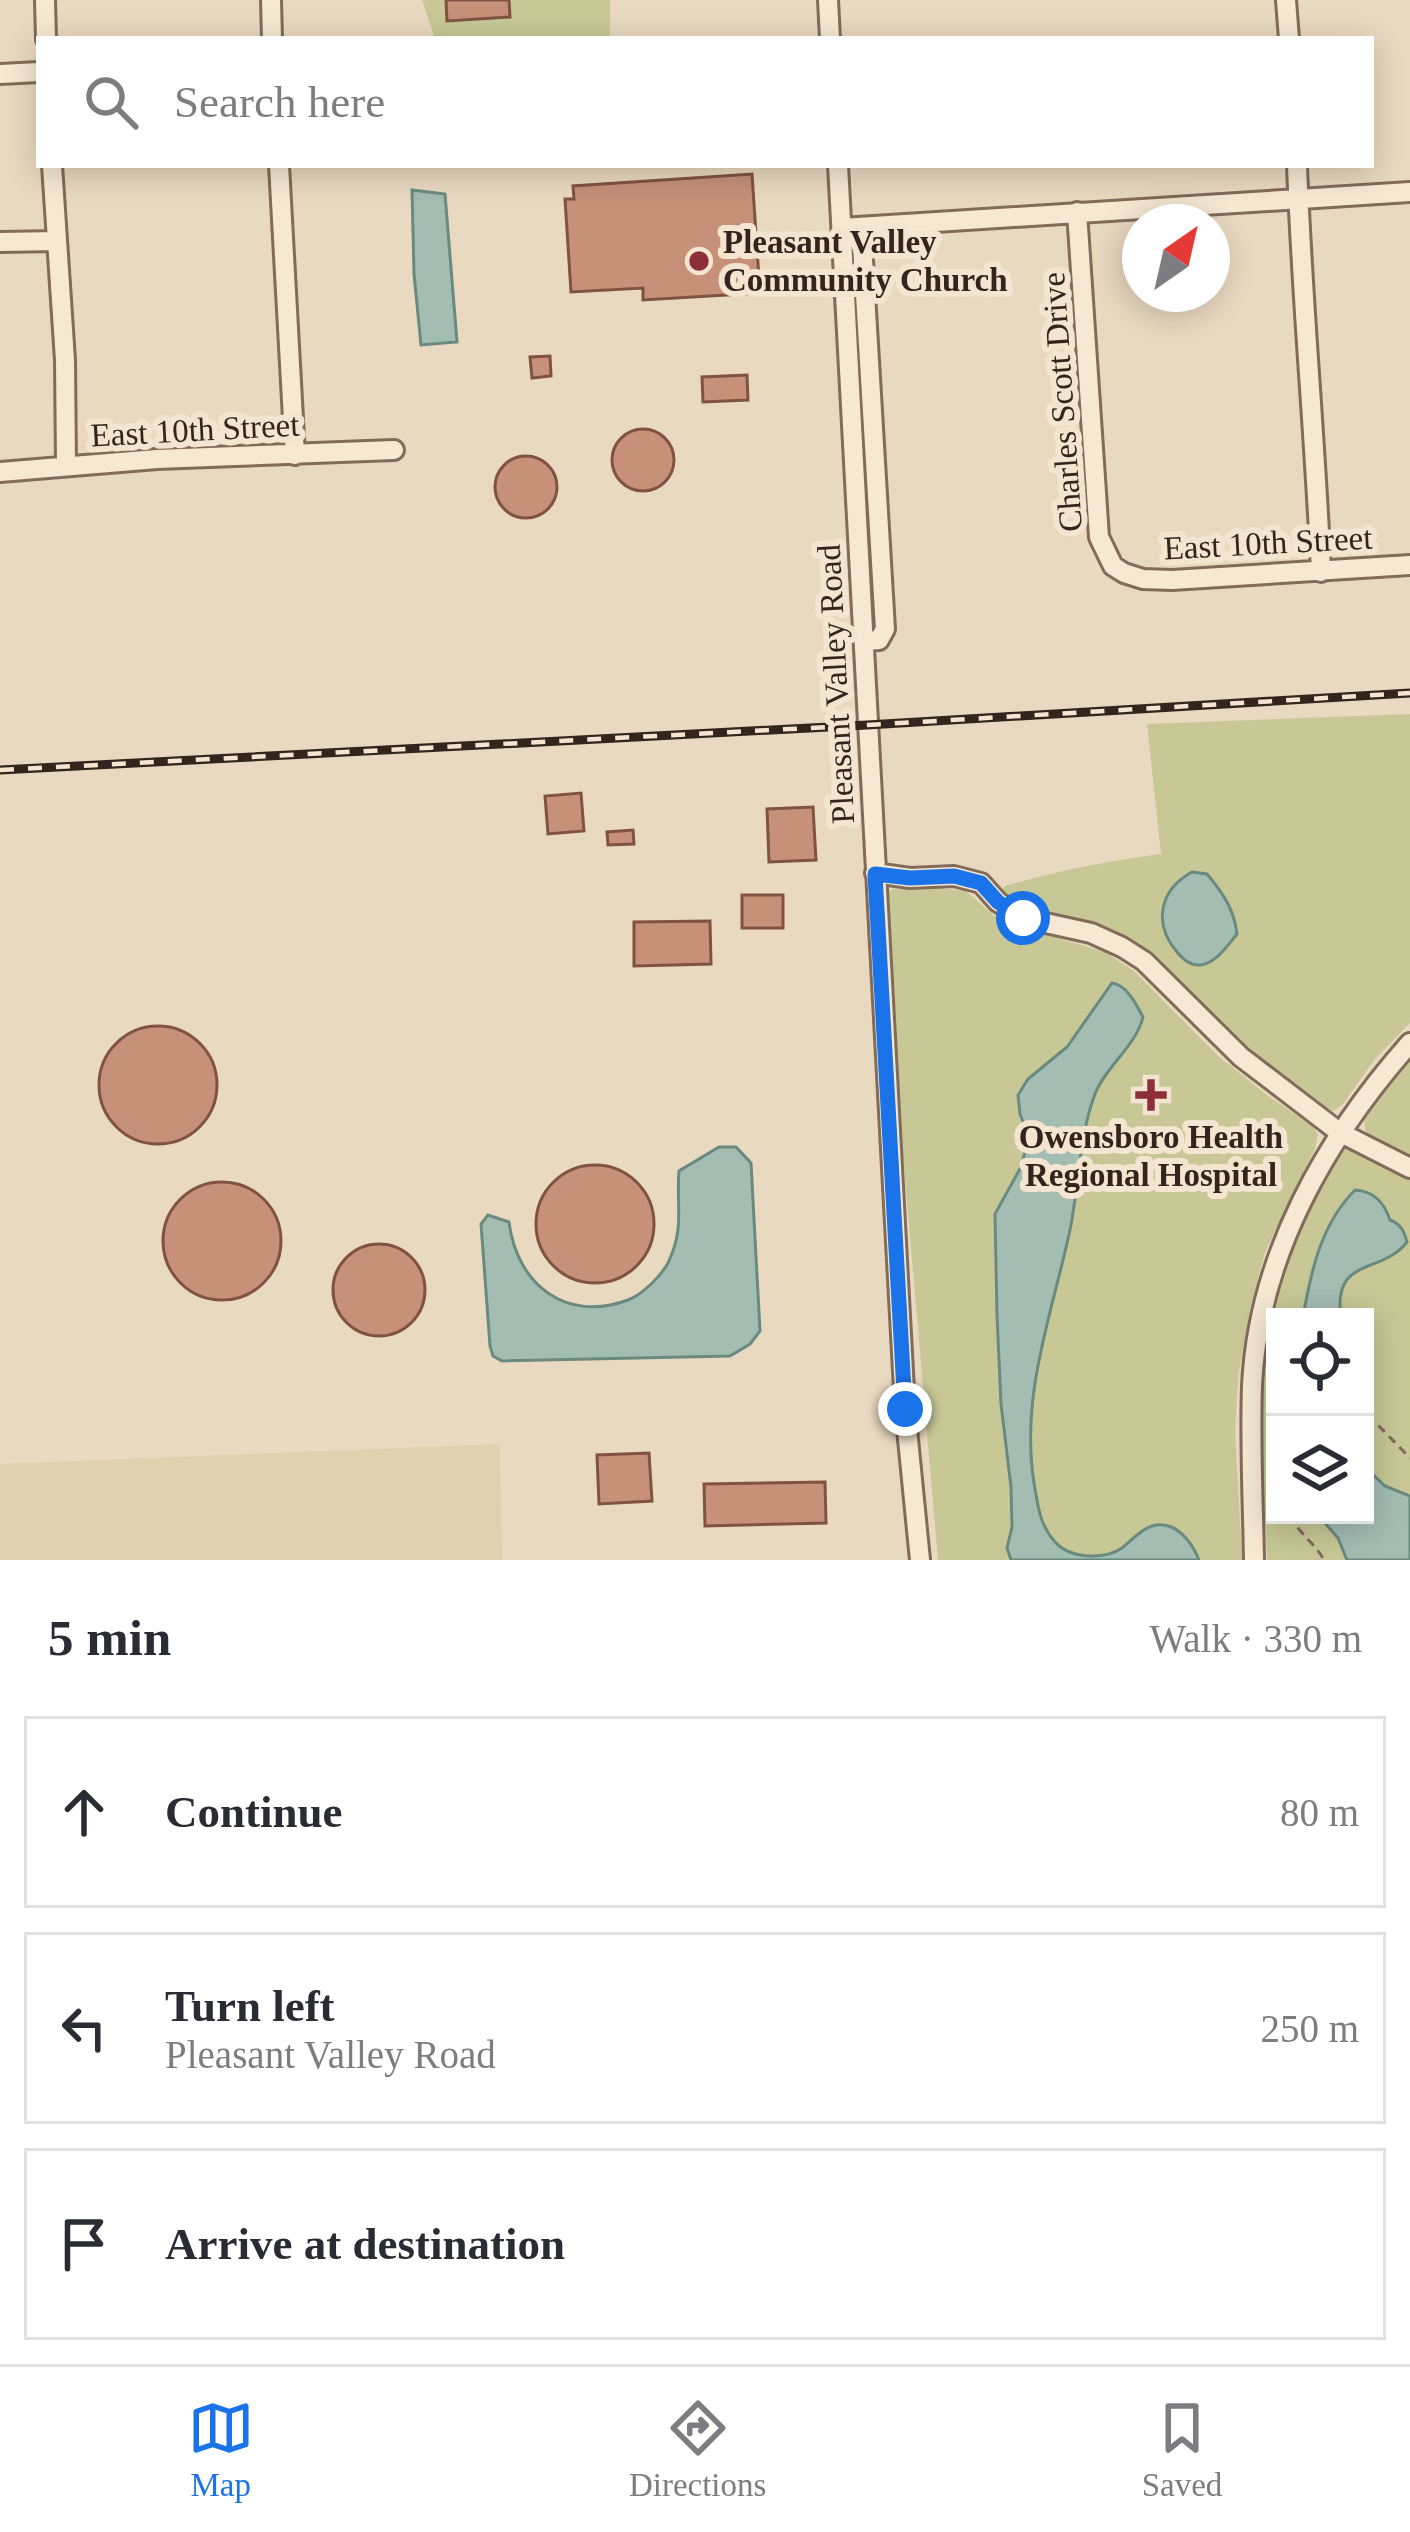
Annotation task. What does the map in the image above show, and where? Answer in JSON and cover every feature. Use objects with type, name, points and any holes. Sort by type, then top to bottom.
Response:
[{"type":"street","points":[[45,0],[46,36]]},
{"type":"street","points":[[271,0],[272,36]]},
{"type":"street","points":[[828,0],[830,36]]},
{"type":"street","points":[[1286,0],[1289,36]]},
{"type":"street","points":[[0,74],[36,72]]},
{"type":"street","points":[[52,168],[65,360],[66,466]]},
{"type":"street","points":[[279,168],[296,455]]},
{"type":"street","points":[[839,168],[852,227],[1410,192]]},
{"type":"street","points":[[1297,168],[1321,572]]},
{"type":"street","name":"Charles Scott Drive","points":[[1077,212],[1100,538],[1110,561],[1130,576]]},
{"type":"street","name":"Pleasant Valley Road","points":[[852,227],[886,629],[879,640],[864,640],[905,1409],[920,1560]]},
{"type":"street","points":[[0,242],[57,242]]},
{"type":"street","name":"East 10th Street","points":[[0,472],[157,459],[394,450]]},
{"type":"street","name":"East 10th Street","points":[[1130,576],[1172,580],[1410,565]]},
{"type":"street","points":[[875,874],[954,876],[981,883],[998,902],[1023,918],[1091,933],[1122,946],[1144,961],[1241,1057],[1339,1132],[1410,1168]]},
{"type":"street","points":[[1254,1560],[1252,1382],[1266,1298],[1291,1225],[1339,1132],[1410,1043]]},
{"type":"path","points":[[1374,1423],[1410,1457]]},
{"type":"path","points":[[1295,1524],[1324,1560]]},
{"type":"shaded area","points":[[412,190],[445,194],[457,342],[421,345]]},
{"type":"shaded area","points":[[1192,872],[1207,874],[1218,888],[1237,934],[1217,957],[1201,965],[1177,952],[1162,919],[1172,888]]},
{"type":"shaded area","points":[[1112,983],[1127,991],[1143,1017],[1100,1084],[1086,1127],[1070,1230],[1034,1386],[1034,1483],[1046,1528],[1069,1552],[1106,1555],[1160,1525],[1182,1534],[1199,1560],[1011,1560],[995,1214],[1021,1167],[1029,1137],[1018,1095],[1028,1079],[1067,1047]]},
{"type":"shaded area","points":[[719,1147],[736,1147],[751,1163],[760,1331],[750,1344],[730,1356],[502,1361],[493,1356],[481,1224],[488,1215],[509,1222],[522,1264],[548,1293],[584,1306],[628,1300],[668,1263],[678,1228],[679,1171]]},
{"type":"shaded area","points":[[1355,1190],[1368,1193],[1402,1228],[1407,1242],[1351,1275],[1344,1284],[1341,1308],[1305,1308],[1314,1266],[1343,1203]]},
{"type":"shaded area","points":[[500,1444],[502,1560],[0,1560],[0,1464]]},
{"type":"shaded area","points":[[1374,1476],[1385,1486],[1410,1496],[1410,1560],[1347,1560],[1326,1524],[1374,1524]]},
{"type":"green space","points":[[422,0],[610,0],[610,36],[434,36]]},
{"type":"green space","points":[[1410,714],[1410,1023],[1333,1111],[1252,1058],[1168,975],[1021,911],[1000,892],[1005,886],[1044,876],[1161,854],[1147,724]]},
{"type":"green space","points":[[924,886],[966,891],[1014,926],[1105,952],[1134,971],[1218,1056],[1318,1134],[1265,1252],[1250,1309],[1235,1430],[1242,1560],[938,1560],[881,901],[893,889]]},
{"type":"green space","points":[[1410,1056],[1410,1156],[1369,1136],[1364,1112]]},
{"type":"green space","points":[[1343,1149],[1356,1150],[1410,1178],[1410,1496],[1385,1486],[1374,1476],[1374,1308],[1341,1308],[1343,1285],[1350,1276],[1403,1247],[1387,1210],[1344,1201],[1317,1257],[1305,1308],[1274,1308],[1288,1255],[1326,1171]]},
{"type":"green space","points":[[1266,1362],[1266,1524],[1326,1524],[1347,1560],[1267,1560],[1263,1470]]},
{"type":"building","points":[[446,0],[509,0],[510,17],[447,21]]},
{"type":"building","name":"Pleasant Valley Community Church","points":[[752,174],[760,293],[643,300],[643,288],[571,292],[565,199],[574,199],[573,186]]},
{"type":"building","points":[[550,356],[551,376],[532,378],[530,357]]},
{"type":"building","points":[[747,375],[748,400],[703,402],[702,377]]},
{"type":"building","points":[[643,429],[665,438],[674,460],[665,482],[643,491],[621,482],[612,460],[621,438]]},
{"type":"building","points":[[526,456],[548,465],[557,487],[548,509],[526,518],[504,509],[495,487],[504,465]]},
{"type":"building","points":[[581,793],[584,831],[548,834],[545,796]]},
{"type":"building","points":[[813,807],[816,860],[769,862],[767,809]]},
{"type":"building","points":[[633,830],[634,844],[608,845],[607,832]]},
{"type":"building","points":[[742,895],[783,895],[783,928],[742,928]]},
{"type":"building","points":[[710,921],[711,964],[634,966],[634,922]]},
{"type":"building","points":[[158,1026],[181,1030],[200,1043],[213,1062],[217,1085],[213,1108],[200,1127],[181,1140],[158,1144],[135,1140],[116,1127],[103,1108],[99,1085],[103,1062],[116,1043],[135,1030]]},
{"type":"building","points":[[595,1165],[618,1169],[637,1182],[650,1201],[654,1224],[650,1247],[637,1266],[618,1279],[595,1283],[572,1279],[553,1266],[540,1247],[536,1224],[540,1201],[553,1182],[572,1169]]},
{"type":"building","points":[[222,1182],[245,1186],[264,1199],[277,1218],[281,1241],[277,1264],[264,1283],[245,1296],[222,1300],[199,1296],[180,1283],[167,1264],[163,1241],[167,1218],[180,1199],[199,1186]]},
{"type":"building","points":[[379,1244],[397,1247],[412,1257],[422,1272],[422,1308],[412,1323],[397,1333],[379,1336],[361,1333],[346,1323],[336,1308],[333,1290],[336,1272],[346,1257],[361,1247]]},
{"type":"building","points":[[649,1453],[652,1501],[599,1504],[597,1455]]},
{"type":"building","points":[[825,1482],[826,1523],[705,1526],[704,1484]]},
{"type":"railway","points":[[0,770],[1410,693]]},
{"type":"place","name":"Pleasant Valley Community Church","points":[[699,261]]},
{"type":"place","name":"Owensboro Health Regional Hospital","points":[[1151,1095]]},
{"type":"route","points":[[905,1409],[875,874],[954,876],[981,883],[998,902],[1023,918]]}]
